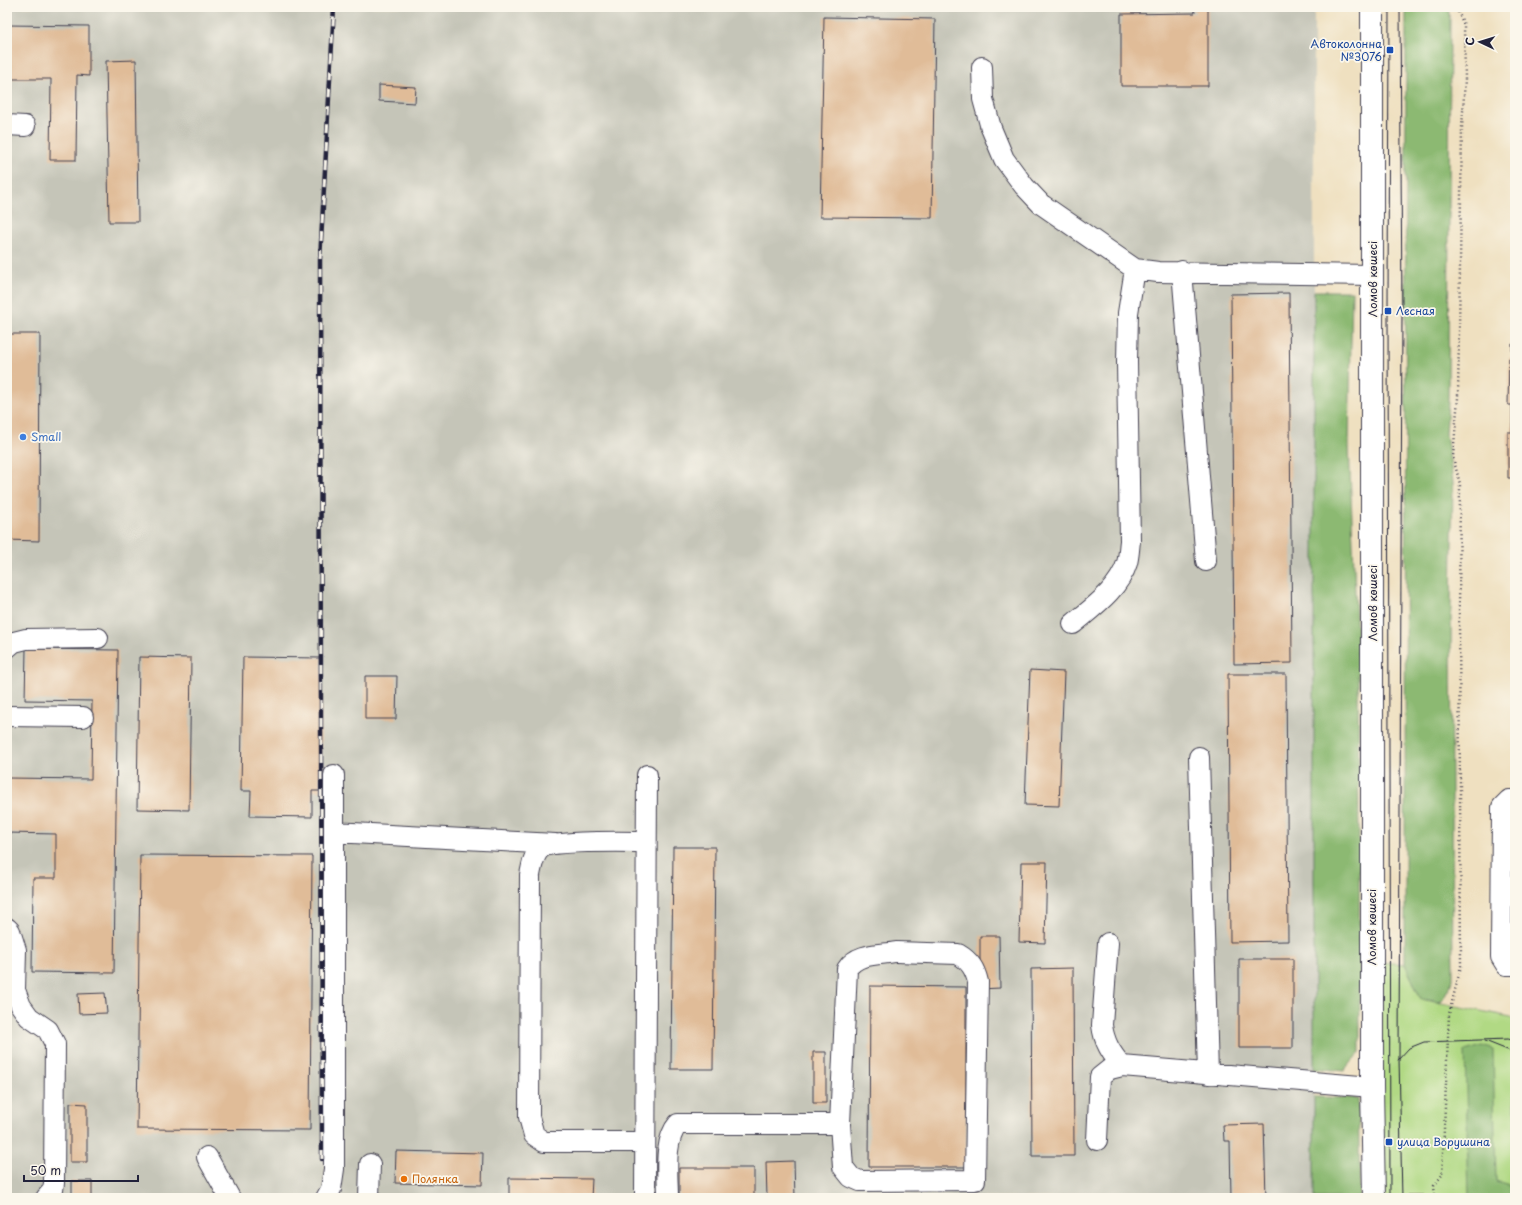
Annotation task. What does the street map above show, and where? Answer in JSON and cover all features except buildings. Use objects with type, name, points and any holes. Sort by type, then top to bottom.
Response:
[{"type":"main road","name":"Ломов көшесі","points":[[1372,7],[1372,1087],[1374,1198]]},
{"type":"lane","points":[[982,67],[983,99],[990,128],[1004,159],[1024,186],[1041,204],[1135,269],[1158,272],[1182,271],[1373,275]]},
{"type":"lane","points":[[1073,624],[1099,603],[1118,581],[1127,563],[1130,541],[1127,362],[1128,313],[1135,269]]},
{"type":"lane","points":[[1182,271],[1206,561]]},
{"type":"lane","points":[[7,648],[14,642],[26,639],[98,638]]},
{"type":"lane","points":[[7,716],[83,717]]},
{"type":"lane","points":[[1198,757],[1208,1074]]},
{"type":"lane","points":[[326,1198],[331,1189],[334,1170],[334,775]]},
{"type":"lane","points":[[645,1198],[647,776]]},
{"type":"lane","points":[[1515,800],[1509,800],[1502,807],[1501,957],[1506,965],[1515,965]]},
{"type":"lane","points":[[334,832],[555,844],[646,842]]},
{"type":"lane","points":[[555,844],[540,849],[533,859],[530,875],[530,1123],[534,1135],[544,1142],[645,1142]]},
{"type":"lane","points":[[7,928],[10,931],[16,950],[15,990],[21,1006],[29,1017],[48,1030],[55,1044],[54,1183],[53,1190],[46,1198]]},
{"type":"lane","points":[[1108,943],[1102,1025],[1104,1038],[1109,1050],[1122,1066]]},
{"type":"lane","points":[[896,952],[958,954],[967,959],[975,970],[978,982],[975,1189],[860,1181],[851,1177],[843,1167],[840,1124],[846,969],[851,962],[858,958],[896,952]]},
{"type":"lane","points":[[1097,1140],[1100,1077],[1110,1069],[1122,1066],[1372,1087]]},
{"type":"lane","points":[[668,1198],[668,1140],[678,1124],[840,1124]]},
{"type":"lane","points":[[207,1157],[230,1198]]},
{"type":"lane","points":[[369,1198],[370,1164]]},
{"type":"path","points":[[1435,1198],[1434,1186],[1442,1175],[1449,1014],[1460,966],[1460,484],[1454,457],[1458,398],[1462,128],[1465,79],[1464,25],[1456,7]]},
{"type":"shaded area","points":[[7,7],[1314,7],[1314,1198],[7,1198]]},
{"type":"green space","points":[[1406,7],[1448,7],[1450,20],[1448,403],[1446,434],[1453,482],[1451,607],[1453,980],[1441,1002],[1421,999],[1405,964]]},
{"type":"green space","points":[[1314,291],[1352,291],[1349,445],[1358,666],[1360,1053],[1344,1071],[1314,1068]]},
{"type":"green space","points":[[1379,962],[1405,964],[1421,999],[1511,1017],[1515,1020],[1515,1198],[1380,1198]]},
{"type":"green space","points":[[1482,1046],[1493,1050],[1496,1182],[1513,1187],[1514,1198],[1469,1198],[1465,1051]]},
{"type":"green space","points":[[1314,1097],[1358,1098],[1360,1198],[1314,1198]]},
{"type":"tram line","points":[[1389,7],[1388,311],[1390,1198]]},
{"type":"tram line","points":[[1400,7],[1402,312],[1399,1058],[1402,1198]]},
{"type":"tram line","points":[[1398,1060],[1409,1048],[1424,1042],[1508,1039],[1515,1041]]},
{"type":"tram line","points":[[1485,1041],[1515,1053]]},
{"type":"railway","points":[[322,1159],[320,260],[334,7]]},
{"type":"place","name":"Автоколонна №3076","points":[[1390,50]]},
{"type":"place","name":"Лесная","points":[[1388,311]]},
{"type":"place","name":"Small","points":[[23,437]]},
{"type":"place","name":"улица Ворушина","points":[[1389,1142]]},
{"type":"place","name":"Полянка","points":[[404,1179]]}]
